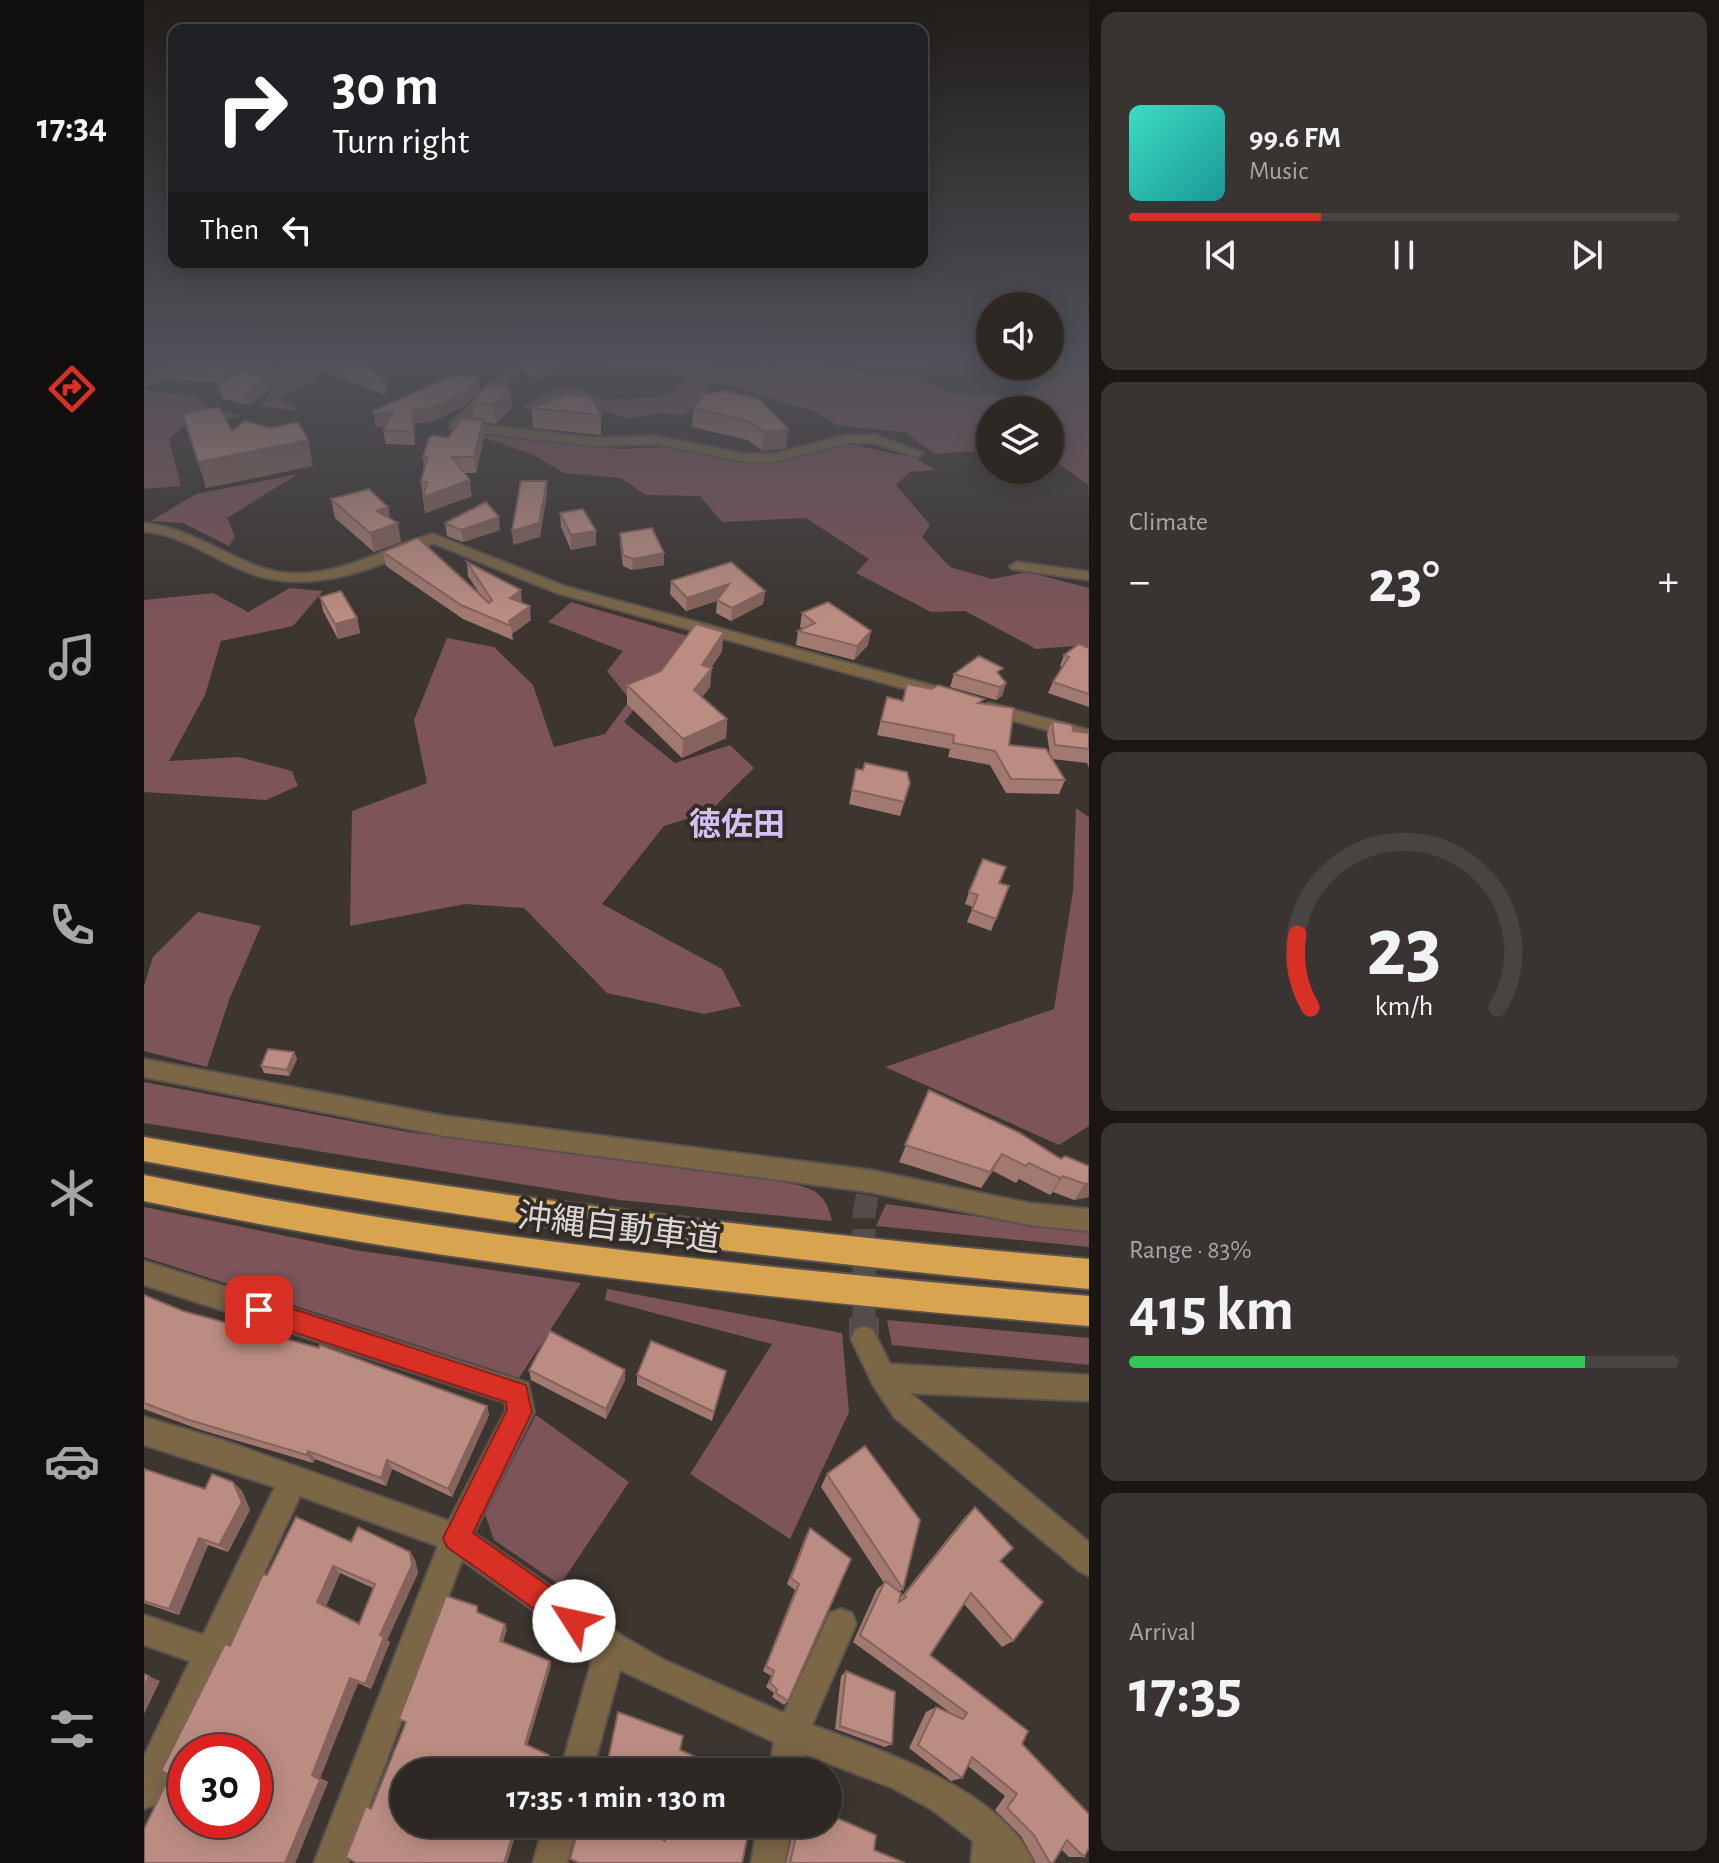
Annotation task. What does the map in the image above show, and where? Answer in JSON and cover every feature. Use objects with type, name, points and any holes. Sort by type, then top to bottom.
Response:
[{"type":"highway","name":"沖縄自動車道","points":[[144,1149],[566,1218],[833,1251],[1089,1274]]},
{"type":"highway","name":"沖縄自動車道","points":[[144,1188],[375,1233],[742,1281],[1089,1311]]},
{"type":"street","points":[[670,443],[746,458],[774,458],[832,443]]},
{"type":"street","points":[[888,443],[917,453]]},
{"type":"street","points":[[144,527],[173,529],[250,569],[298,580],[361,567],[433,538],[562,590],[945,695]]},
{"type":"street","points":[[1017,566],[1089,576]]},
{"type":"street","points":[[974,704],[1088,733]]},
{"type":"street","points":[[144,1068],[445,1126],[870,1181],[1029,1214],[1089,1220]]},
{"type":"street","points":[[144,1273],[518,1393],[520,1412],[456,1538],[331,1863]]},
{"type":"street","points":[[864,1339],[882,1376],[904,1407],[1089,1561]]},
{"type":"street","points":[[882,1376],[1089,1388]]},
{"type":"street","points":[[144,1431],[456,1538],[611,1647],[653,1671],[792,1733],[902,1775],[943,1797],[990,1849],[1017,1863]]},
{"type":"street","points":[[144,1792],[293,1480]]},
{"type":"street","points":[[788,1758],[792,1733],[841,1624]]},
{"type":"street","points":[[144,1630],[211,1653]]},
{"type":"street","points":[[580,1758],[611,1647]]},
{"type":"street","points":[[550,1863],[557,1838]]},
{"type":"street","points":[[768,1863],[772,1838]]},
{"type":"shaded area","points":[[144,443],[170,443],[181,486],[144,489]]},
{"type":"shaded area","points":[[500,443],[557,443],[618,449],[665,447],[697,450],[739,463],[779,462],[822,447],[849,444],[915,458],[935,470],[910,472],[896,485],[930,525],[922,537],[950,567],[992,579],[1028,572],[1089,588],[1089,650],[1076,646],[1036,649],[965,611],[931,612],[856,573],[869,559],[806,518],[722,522],[700,496],[646,495],[621,478],[564,473],[532,454]]},
{"type":"shaded area","points":[[920,443],[976,443],[976,451],[935,454]]},
{"type":"shaded area","points":[[1064,443],[1089,443],[1089,503],[1088,485],[1064,467]]},
{"type":"shaded area","points":[[298,474],[227,518],[235,536],[229,546],[183,523],[151,521],[196,494]]},
{"type":"shaded area","points":[[290,588],[323,591],[293,626],[221,641],[205,695],[169,761],[239,757],[292,771],[298,786],[266,800],[144,792],[144,600],[213,593],[248,612]]},
{"type":"shaded area","points":[[571,602],[692,637],[624,722],[675,763],[730,745],[754,768],[709,812],[664,826],[602,904],[722,969],[741,1006],[704,1014],[607,993],[524,908],[465,904],[350,926],[352,811],[427,783],[414,720],[447,638],[494,647],[533,685],[554,747],[605,734],[630,700],[607,671],[623,651],[548,622]]},
{"type":"shaded area","points":[[1076,808],[1089,817],[1089,1126],[1059,1145],[885,1067],[1054,1009],[1073,891]]},
{"type":"shaded area","points":[[198,912],[261,926],[229,1000],[207,1067],[144,1051],[144,986],[153,957]]},
{"type":"shaded area","points":[[144,1082],[408,1132],[773,1180],[804,1187],[818,1194],[824,1200],[832,1221],[620,1200],[144,1123]]},
{"type":"shaded area","points":[[886,1204],[1089,1232],[1089,1247],[876,1226]]},
{"type":"shaded area","points":[[144,1207],[355,1250],[581,1283],[519,1378],[144,1257]]},
{"type":"shaded area","points":[[607,1289],[842,1333],[849,1412],[790,1539],[690,1474],[772,1344],[605,1300]]},
{"type":"shaded area","points":[[887,1320],[1089,1338],[1089,1365],[892,1345]]},
{"type":"shaded area","points":[[536,1415],[629,1482],[560,1585],[494,1540],[485,1514]]},
{"type":"building","points":[[192,443],[293,443],[198,462]]},
{"type":"building","points":[[427,443],[477,443],[474,457],[452,457],[470,480],[423,497],[427,482],[421,482],[427,457],[423,457]]},
{"type":"building","points":[[521,481],[547,481],[539,523],[512,531]]},
{"type":"building","points":[[369,489],[388,507],[377,511],[398,523],[370,533],[331,499]]},
{"type":"building","points":[[486,502],[499,517],[461,530],[445,523]]},
{"type":"building","points":[[583,509],[596,531],[571,535],[560,513]]},
{"type":"building","points":[[652,528],[664,553],[633,559],[623,555],[620,533]]},
{"type":"building","points":[[418,538],[489,603],[492,600],[467,562],[521,590],[510,598],[530,606],[509,621],[511,626],[461,605],[383,552]]},
{"type":"building","points":[[731,562],[765,591],[732,608],[717,600],[729,584],[687,598],[671,581]]},
{"type":"building","points":[[341,591],[357,618],[335,624],[320,597]]},
{"type":"building","points":[[828,602],[871,631],[857,646],[798,631],[815,623],[802,613]]},
{"type":"building","points":[[696,624],[724,632],[702,665],[712,668],[694,690],[727,719],[683,739],[627,685],[661,671]]},
{"type":"building","points":[[1079,644],[1089,648],[1089,694],[1053,682],[1069,657],[1064,655]]},
{"type":"building","points":[[979,656],[1003,668],[997,672],[1006,683],[1000,687],[954,674]]},
{"type":"building","points":[[907,684],[932,689],[938,685],[984,699],[978,703],[1014,708],[1009,745],[1046,749],[1065,780],[1011,779],[995,751],[953,743],[954,735],[881,721],[887,697],[903,701]]},
{"type":"building","points":[[1052,721],[1072,725],[1073,731],[1089,733],[1089,749],[1055,745]]},
{"type":"building","points":[[865,763],[907,772],[910,783],[904,802],[852,790],[856,769],[863,770]]},
{"type":"building","points":[[983,859],[1006,867],[999,883],[1009,886],[996,919],[972,910],[978,895],[969,892]]},
{"type":"building","points":[[268,1049],[294,1052],[287,1070],[261,1066]]},
{"type":"building","points":[[929,1090],[1018,1132],[1061,1159],[1065,1156],[1089,1166],[1089,1183],[1063,1176],[1060,1178],[1002,1154],[990,1172],[905,1145]]},
{"type":"building","points":[[144,1295],[183,1311],[319,1348],[320,1345],[487,1406],[448,1489],[387,1460],[381,1478],[308,1451],[307,1455],[189,1420],[144,1403]]},
{"type":"building","points":[[550,1331],[625,1370],[606,1409],[529,1370]]},
{"type":"building","points":[[651,1341],[726,1371],[714,1412],[637,1375]]},
{"type":"building","points":[[865,1446],[920,1520],[903,1589],[827,1474]]},
{"type":"building","points":[[144,1469],[205,1489],[212,1474],[233,1482],[242,1502],[219,1545],[199,1538],[169,1609],[144,1601]]},
{"type":"building","points":[[975,1507],[1013,1548],[1000,1561],[1043,1602],[1013,1641],[971,1593],[930,1655],[1028,1731],[1022,1744],[1089,1814],[1089,1848],[1084,1857],[1067,1840],[1053,1863],[1050,1863],[1034,1835],[1007,1808],[1017,1794],[972,1757],[962,1778],[918,1745],[936,1707],[963,1719],[967,1713],[860,1635],[885,1581],[901,1593],[899,1602],[906,1597],[904,1595]]},
{"type":"building","points":[[296,1517],[351,1542],[358,1527],[410,1552],[412,1565],[380,1635],[384,1637],[365,1684],[350,1678],[312,1775],[320,1780],[285,1863],[144,1863],[144,1829],[168,1779],[168,1838],[272,1838],[272,1734],[180,1734],[225,1644],[230,1646],[263,1574],[267,1575]],"holes":[[[333,1566],[375,1584],[359,1624],[317,1602]]]},
{"type":"building","points":[[810,1528],[851,1559],[788,1701],[776,1693],[777,1689],[770,1683],[774,1671],[766,1666],[799,1584],[791,1578]]},
{"type":"building","points":[[446,1596],[477,1606],[477,1612],[505,1624],[500,1641],[550,1661],[525,1744],[549,1755],[548,1758],[392,1758],[406,1722],[399,1719]]},
{"type":"building","points":[[846,1671],[895,1692],[892,1744],[840,1726]]},
{"type":"building","points":[[618,1712],[683,1736],[680,1750],[698,1758],[608,1758]]},
{"type":"building","points":[[168,1757],[168,1774],[161,1771]]},
{"type":"building","points":[[390,1762],[390,1838],[512,1838],[504,1863],[356,1863],[346,1857],[366,1806],[371,1809]]},
{"type":"building","points":[[842,1820],[876,1835],[874,1850],[905,1863],[790,1863],[796,1838],[842,1838]]},
{"type":"building","points":[[576,1838],[659,1838],[665,1841],[666,1838],[747,1838],[742,1863],[579,1863],[570,1859]]},
{"type":"tunnel","points":[[864,1339],[864,1214],[870,1181]]},
{"type":"district","name":"徳佐田","points":[[737,824]]},
{"type":"route","points":[[259,1310],[518,1393],[520,1412],[456,1538],[574,1621]]}]
